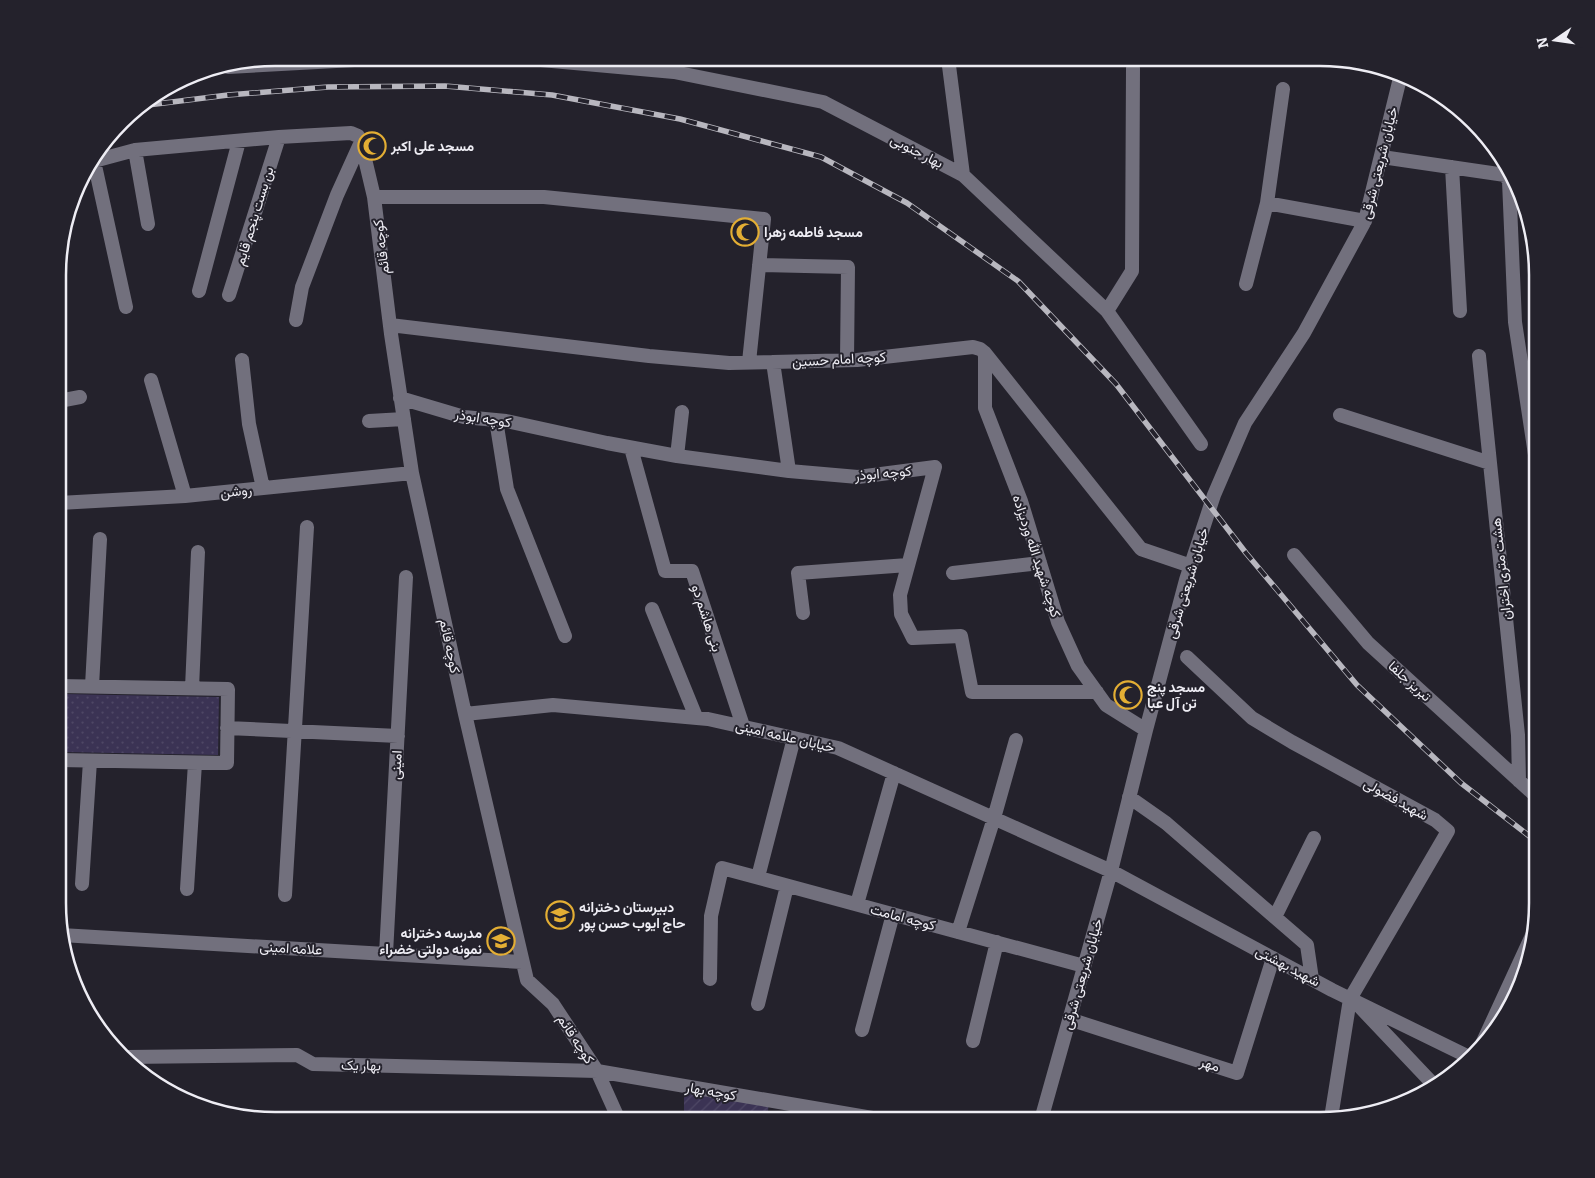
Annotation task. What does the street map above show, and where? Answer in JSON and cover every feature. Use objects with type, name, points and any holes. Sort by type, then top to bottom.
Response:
[{"type":"street","name":"بهار جنوبی","points":[[608,66],[674,72],[823,102],[963,175],[1107,311],[1201,444]]},
{"type":"street","points":[[949,66],[963,175]]},
{"type":"street","points":[[1107,311],[1132,271],[1133,68]]},
{"type":"street","name":"خیابان شریعتی شرقی","points":[[1043,1112],[1111,871],[1146,730],[1191,566],[1214,495],[1245,424],[1304,333],[1365,221],[1399,82]]},
{"type":"street","points":[[1246,284],[1267,203],[1283,89]]},
{"type":"street","points":[[101,159],[135,150],[279,137],[351,133],[358,136],[361,142],[337,195],[302,287],[296,320]]},
{"type":"street","name":"بن بست پنجم قایم","points":[[230,295],[279,137]]},
{"type":"street","points":[[199,291],[239,142]]},
{"type":"street","name":"کوچه قائم","points":[[361,142],[374,197],[400,398],[412,473],[526,980],[553,1004],[597,1071],[615,1112]]},
{"type":"street","points":[[135,150],[148,224]]},
{"type":"street","points":[[1382,157],[1502,174]]},
{"type":"street","points":[[1452,167],[1460,311]]},
{"type":"street","points":[[96,168],[126,308]]},
{"type":"street","points":[[1509,188],[1515,322],[1529,415]]},
{"type":"street","points":[[374,197],[544,197],[764,219],[750,362]]},
{"type":"street","points":[[1267,203],[1365,221]]},
{"type":"street","points":[[759,265],[848,267],[847,360]]},
{"type":"street","name":"کوچه امام حسین","points":[[390,325],[649,356],[729,363],[847,360],[973,347],[985,353]]},
{"type":"street","points":[[985,353],[1141,549],[1191,566]]},
{"type":"street","name":"کوچه شهید الله وردیزاده","points":[[985,353],[985,408],[1021,501],[1058,622],[1078,666],[1106,705],[1146,730]]},
{"type":"street","name":"هشت متری اختران","points":[[1479,356],[1518,735],[1520,781]]},
{"type":"street","points":[[242,360],[250,424],[263,488]]},
{"type":"street","points":[[773,362],[790,471]]},
{"type":"street","points":[[151,380],[186,496]]},
{"type":"street","points":[[66,400],[80,397]]},
{"type":"street","name":"کوچه ابوذر","points":[[400,398],[464,417],[496,420],[677,456],[790,471],[858,477],[935,467],[900,595],[901,614],[913,638],[960,636],[972,692],[1097,692]]},
{"type":"street","points":[[677,456],[682,412]]},
{"type":"street","points":[[1340,416],[1490,463]]},
{"type":"street","points":[[369,421],[404,419]]},
{"type":"street","points":[[496,420],[507,489],[565,636]]},
{"type":"street","name":"بنی هاشم دو","points":[[631,448],[665,571],[692,571],[743,726]]},
{"type":"street","name":"روشن","points":[[66,503],[186,496],[412,473]]},
{"type":"street","points":[[285,895],[307,527]]},
{"type":"street","points":[[92,686],[100,539]]},
{"type":"street","points":[[192,688],[198,552]]},
{"type":"street","name":"تبریز جلفا","points":[[1294,555],[1368,643],[1529,789]]},
{"type":"street","points":[[953,573],[1040,563]]},
{"type":"street","points":[[803,613],[798,573],[908,565]]},
{"type":"street","name":"امینی","points":[[386,954],[406,577]]},
{"type":"street","points":[[652,609],[696,718]]},
{"type":"street","name":"شهید فضولی","points":[[1186,657],[1252,718],[1435,820],[1448,831],[1353,1000]]},
{"type":"street","points":[[66,686],[228,689],[227,763],[66,760]]},
{"type":"street","name":"خیابان علامه امینی","points":[[465,714],[553,705],[696,718],[743,726],[838,748],[1111,871]]},
{"type":"street","points":[[227,728],[398,736]]},
{"type":"street","points":[[758,877],[794,738]]},
{"type":"street","points":[[958,932],[1016,740]]},
{"type":"street","points":[[82,884],[90,761]]},
{"type":"street","points":[[187,890],[195,763]]},
{"type":"street","points":[[857,904],[894,772]]},
{"type":"street","points":[[1129,797],[1166,823],[1307,946],[1312,979]]},
{"type":"street","points":[[1275,918],[1314,838]]},
{"type":"street","name":"کوچه امامت","points":[[710,979],[711,916],[722,868],[1084,966]]},
{"type":"street","name":"شهید بهشتی","points":[[1111,871],[1312,979],[1464,1055]]},
{"type":"street","points":[[758,1004],[788,886]]},
{"type":"street","points":[[862,1030],[892,914]]},
{"type":"street","name":"علامه امینی","points":[[69,935],[522,962]]},
{"type":"street","points":[[973,1042],[997,942]]},
{"type":"street","points":[[1493,1021],[1522,957]]},
{"type":"street","name":"مهر","points":[[1069,1019],[1237,1073],[1273,958]]},
{"type":"street","points":[[1353,1000],[1430,1081]]},
{"type":"street","points":[[1332,1111],[1353,1000]]},
{"type":"street","name":"بهار یک","points":[[135,1058],[298,1055],[313,1064],[597,1071]]},
{"type":"street","name":"کوچه بهار","points":[[597,1071],[837,1112]]},
{"type":"shaded area","points":[[66,694],[219,697],[218,755],[66,752]]},
{"type":"shaded area","points":[[684,1090],[769,1102],[768,1112],[684,1112]]},
{"type":"railway","points":[[155,104],[228,95],[328,87],[445,86],[552,95],[680,119],[821,157],[907,203],[1018,281],[1116,384],[1246,553],[1357,685],[1461,783],[1529,836]]},
{"type":"place","name":"مسجد علی اکبر","points":[[372,146]]},
{"type":"place","name":"مسجد فاطمه زهرا","points":[[745,232]]},
{"type":"place","name":"مسجد پنج تن آل عبا","points":[[1128,695]]},
{"type":"place","name":"دبیرستان دخترانه حاج ایوب حسن پور","points":[[560,915]]},
{"type":"place","name":"مدرسه دخترانه نمونه دولتی خضراء","points":[[501,941]]}]
